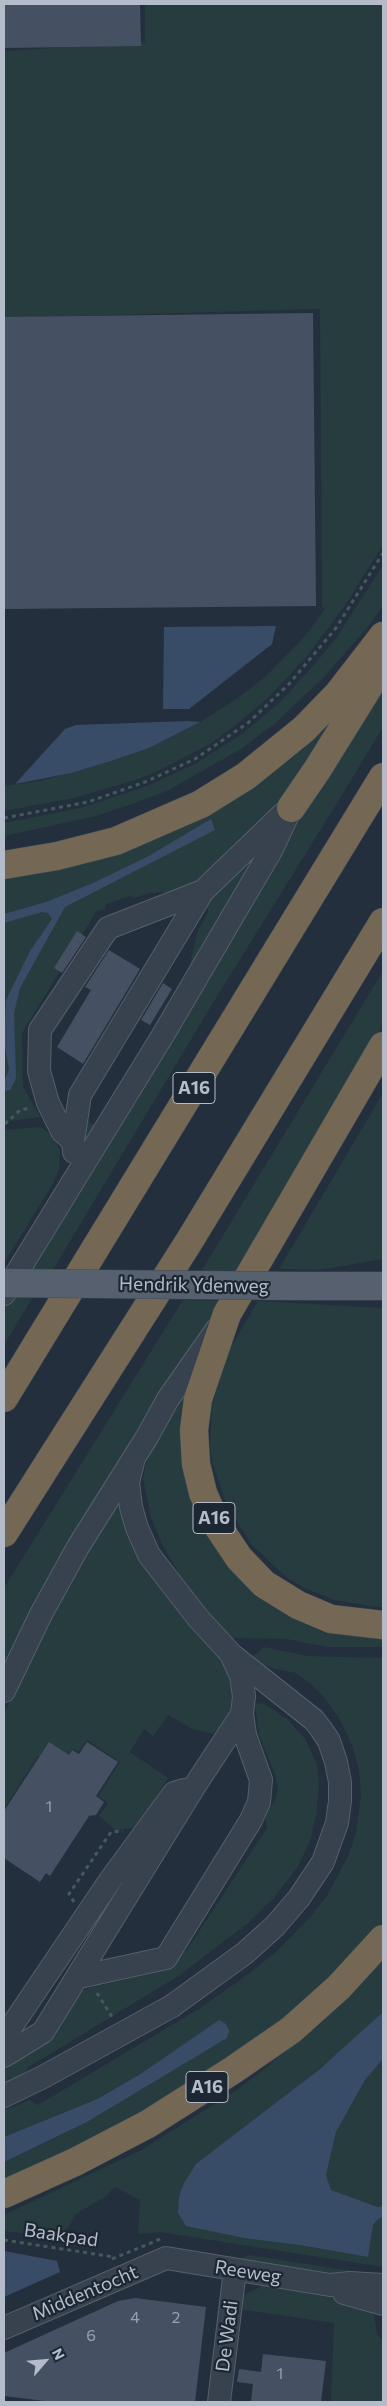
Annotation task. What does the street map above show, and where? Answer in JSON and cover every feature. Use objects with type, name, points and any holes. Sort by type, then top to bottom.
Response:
[{"type":"highway","points":[[4,865],[57,856],[116,841],[201,804],[246,776],[304,728],[338,694],[383,636]]},
{"type":"highway","name":"A16","points":[[290,808],[317,770],[383,664]]},
{"type":"highway","name":"A16","points":[[4,1398],[383,777]]},
{"type":"highway","points":[[4,1533],[190,1240],[383,922]]},
{"type":"highway","name":"A16","points":[[383,1046],[227,1314],[201,1390],[194,1430],[196,1464],[203,1493],[217,1525],[239,1558],[264,1584],[298,1605],[331,1619],[383,1626]]},
{"type":"highway","name":"A16","points":[[4,2194],[76,2162],[148,2124],[233,2070],[291,2030],[339,1987],[383,1939]]},
{"type":"main road","name":"Hendrik Ydenweg","points":[[4,1284],[383,1286]]},
{"type":"street","name":"A16","points":[[73,1179],[73,1141],[80,1095],[203,891],[257,837],[290,808]]},
{"type":"street","name":"A16","points":[[4,1294],[163,1035],[272,849],[290,808]]},
{"type":"street","name":"A16","points":[[73,1141],[62,1131],[48,1103],[39,1071],[40,1030],[108,928],[203,891]]},
{"type":"street","name":"A16","points":[[4,1691],[41,1614],[78,1547],[134,1458],[168,1398],[227,1314]]},
{"type":"street","name":"A16","points":[[4,2096],[36,2081],[172,2006],[245,1953],[274,1926],[299,1898],[323,1862],[336,1823],[340,1801],[336,1762],[329,1741],[314,1720],[232,1655],[198,1618],[149,1555],[137,1528],[131,1507],[128,1482],[134,1458]]},
{"type":"street","name":"A16","points":[[79,1977],[166,1958],[251,1820],[259,1802],[261,1780],[245,1734],[242,1714],[244,1696],[241,1676],[232,1655]]},
{"type":"street","points":[[4,2056],[44,2032],[194,1786],[242,1714]]},
{"type":"street","points":[[4,2043],[9,2030],[28,2001],[174,1793],[194,1786]]},
{"type":"street","name":"Reeweg","points":[[166,2258],[330,2285],[350,2283],[383,2285]]},
{"type":"street","name":"Middentocht","points":[[4,2328],[166,2258]]},
{"type":"street","name":"De Wadi","points":[[219,2402],[236,2270]]},
{"type":"street","name":"Reeweg","points":[[330,2285],[348,2294],[383,2304]]},
{"type":"path","points":[[4,818],[88,802],[145,782],[196,759],[248,722],[289,684],[336,628],[383,553]]},
{"type":"path","points":[[5,1124],[20,1110],[48,1103]]},
{"type":"path","name":"Baakpad","points":[[4,2240],[114,2257]]},
{"type":"green space","points":[[145,4],[383,4],[383,545],[346,604],[308,655],[270,696],[231,729],[208,745],[158,771],[135,780],[74,798],[4,811],[4,786],[40,781],[149,748],[200,722],[235,700],[264,678],[305,636],[325,609],[322,606],[320,309],[4,318],[4,51],[145,42]]},
{"type":"green space","points":[[383,565],[383,606],[367,628],[322,679],[272,726],[241,749],[169,790],[135,803],[96,816],[4,836],[4,823],[80,808],[147,786],[195,764],[242,734],[280,702],[314,665],[337,637]]},
{"type":"green space","points":[[365,686],[269,817],[198,881],[171,892],[149,893],[135,898],[129,896],[105,905],[106,908],[96,912],[22,1033],[23,1086],[40,1117],[4,1122],[4,869],[109,846]]},
{"type":"green space","points":[[383,686],[383,727],[208,1011],[51,1273],[30,1272],[299,818]]},
{"type":"green space","points":[[259,843],[267,846],[82,1152],[82,1118],[94,1125],[188,973],[197,933],[208,912],[207,903]]},
{"type":"green space","points":[[383,971],[383,1024],[353,1084],[239,1276],[199,1275]]},
{"type":"green space","points":[[383,1093],[383,1259],[319,1270],[279,1269]]},
{"type":"green space","points":[[41,1127],[54,1137],[60,1150],[59,1169],[54,1182],[4,1263],[4,1130]]},
{"type":"green space","points":[[9,1296],[33,1297],[4,1345],[4,1304]]},
{"type":"green space","points":[[183,1300],[224,1301],[4,1682],[4,1588]]},
{"type":"green space","points":[[258,1301],[383,1308],[383,1607],[335,1600],[304,1588],[286,1577],[251,1544],[227,1505],[213,1465],[210,1447],[212,1406],[222,1368],[231,1347]]},
{"type":"green space","points":[[188,1390],[239,1569],[383,1631],[383,1647],[327,1647],[287,1639],[230,1638],[211,1620],[180,1576],[162,1544],[151,1518],[143,1479],[146,1463],[156,1441]]},
{"type":"green space","points":[[122,1495],[152,1573],[186,1621],[224,1661],[230,1675],[231,1708],[223,1723],[214,1734],[192,1729],[168,1715],[153,1736],[144,1729],[130,1752],[168,1778],[138,1827],[115,1830],[99,1816],[108,1803],[98,1796],[120,1762],[87,1740],[79,1752],[72,1749],[58,1769],[38,1756],[4,1809],[4,1713],[53,1614],[97,1533]]},
{"type":"green space","points":[[264,1647],[307,1656],[383,1658],[383,1921],[320,1990],[214,2075],[4,2188],[4,2162],[87,2122],[226,2038],[219,2021],[142,2073],[96,2099],[4,2137],[4,2109],[14,2107],[29,2100],[38,2105],[202,2007],[251,1972],[276,1952],[313,1914],[328,1894],[349,1854],[356,1833],[361,1794],[359,1770],[352,1745],[340,1720],[325,1698],[311,1684],[296,1673],[275,1669],[259,1663],[252,1657]]},
{"type":"green space","points":[[263,1703],[287,1719],[305,1739],[317,1764],[319,1789],[316,1815],[311,1839],[298,1866],[275,1897],[248,1923],[180,1975],[27,2068],[22,2084],[4,2093],[4,2067],[82,1991],[92,1987],[164,1971],[170,1961],[187,1950],[267,1828],[265,1814],[275,1801],[278,1790],[276,1777],[259,1735],[255,1704]]},
{"type":"green space","points":[[383,1958],[383,2012],[338,2054],[287,2095],[300,2245],[368,2257],[373,2225],[378,2219],[383,2217],[383,2267],[160,2232],[138,2234],[140,2200],[115,2187],[105,2197],[76,2214],[68,2228],[58,2237],[4,2231],[4,2215],[141,2150],[234,2092],[262,2071],[371,1973]]},
{"type":"green space","points":[[383,2059],[383,2206],[378,2207],[331,2190],[326,2175],[336,2132],[365,2080]]},
{"type":"green space","points":[[249,2255],[377,2275],[378,2280],[242,2262],[243,2258]]},
{"type":"green space","points":[[262,2286],[278,2286],[373,2306],[377,2334],[383,2341],[383,2402],[331,2402],[334,2323],[238,2309],[243,2296]]},
{"type":"water","points":[[276,626],[272,644],[189,709],[163,709],[164,627]]},
{"type":"water","points":[[200,722],[149,748],[111,761],[71,773],[15,784],[65,729],[76,725]]},
{"type":"water","points":[[211,819],[215,830],[65,907],[20,988],[14,1013],[16,1078],[10,1090],[4,1091],[4,1083],[9,1069],[4,1042],[6,1000],[30,951],[52,919],[48,913],[42,912],[4,923],[4,914],[46,902],[93,883],[147,857]]},
{"type":"water","points":[[383,2012],[383,2059],[365,2080],[336,2132],[326,2175],[331,2190],[378,2207],[383,2206],[383,2217],[378,2219],[373,2225],[368,2257],[300,2245],[244,2238],[186,2226],[178,2213],[179,2197],[183,2185],[196,2164],[320,2069]]},
{"type":"water","points":[[219,2020],[226,2024],[229,2031],[227,2038],[87,2122],[4,2162],[4,2137],[97,2099],[142,2073]]},
{"type":"water","points":[[4,2251],[57,2261],[60,2272],[4,2297]]},
{"type":"building","points":[[4,4],[140,4],[141,46],[4,48]]},
{"type":"building","points":[[313,313],[316,606],[4,609],[4,317]]},
{"type":"building","points":[[77,931],[86,937],[62,973],[54,968]]},
{"type":"building","points":[[109,950],[140,969],[83,1064],[57,1047],[91,990],[85,987]]},
{"type":"building","points":[[163,983],[172,989],[150,1025],[141,1020]]},
{"type":"building","points":[[49,1742],[69,1755],[72,1750],[79,1754],[87,1742],[118,1762],[96,1796],[104,1802],[96,1815],[89,1816],[50,1876],[46,1873],[40,1882],[4,1858],[4,1811]]},
{"type":"building","points":[[135,2298],[206,2307],[195,2402],[53,2402],[4,2396],[4,2353],[118,2301]]},
{"type":"building","points":[[263,2354],[326,2361],[321,2402],[251,2402],[253,2384],[237,2382],[239,2369],[261,2372]]}]
